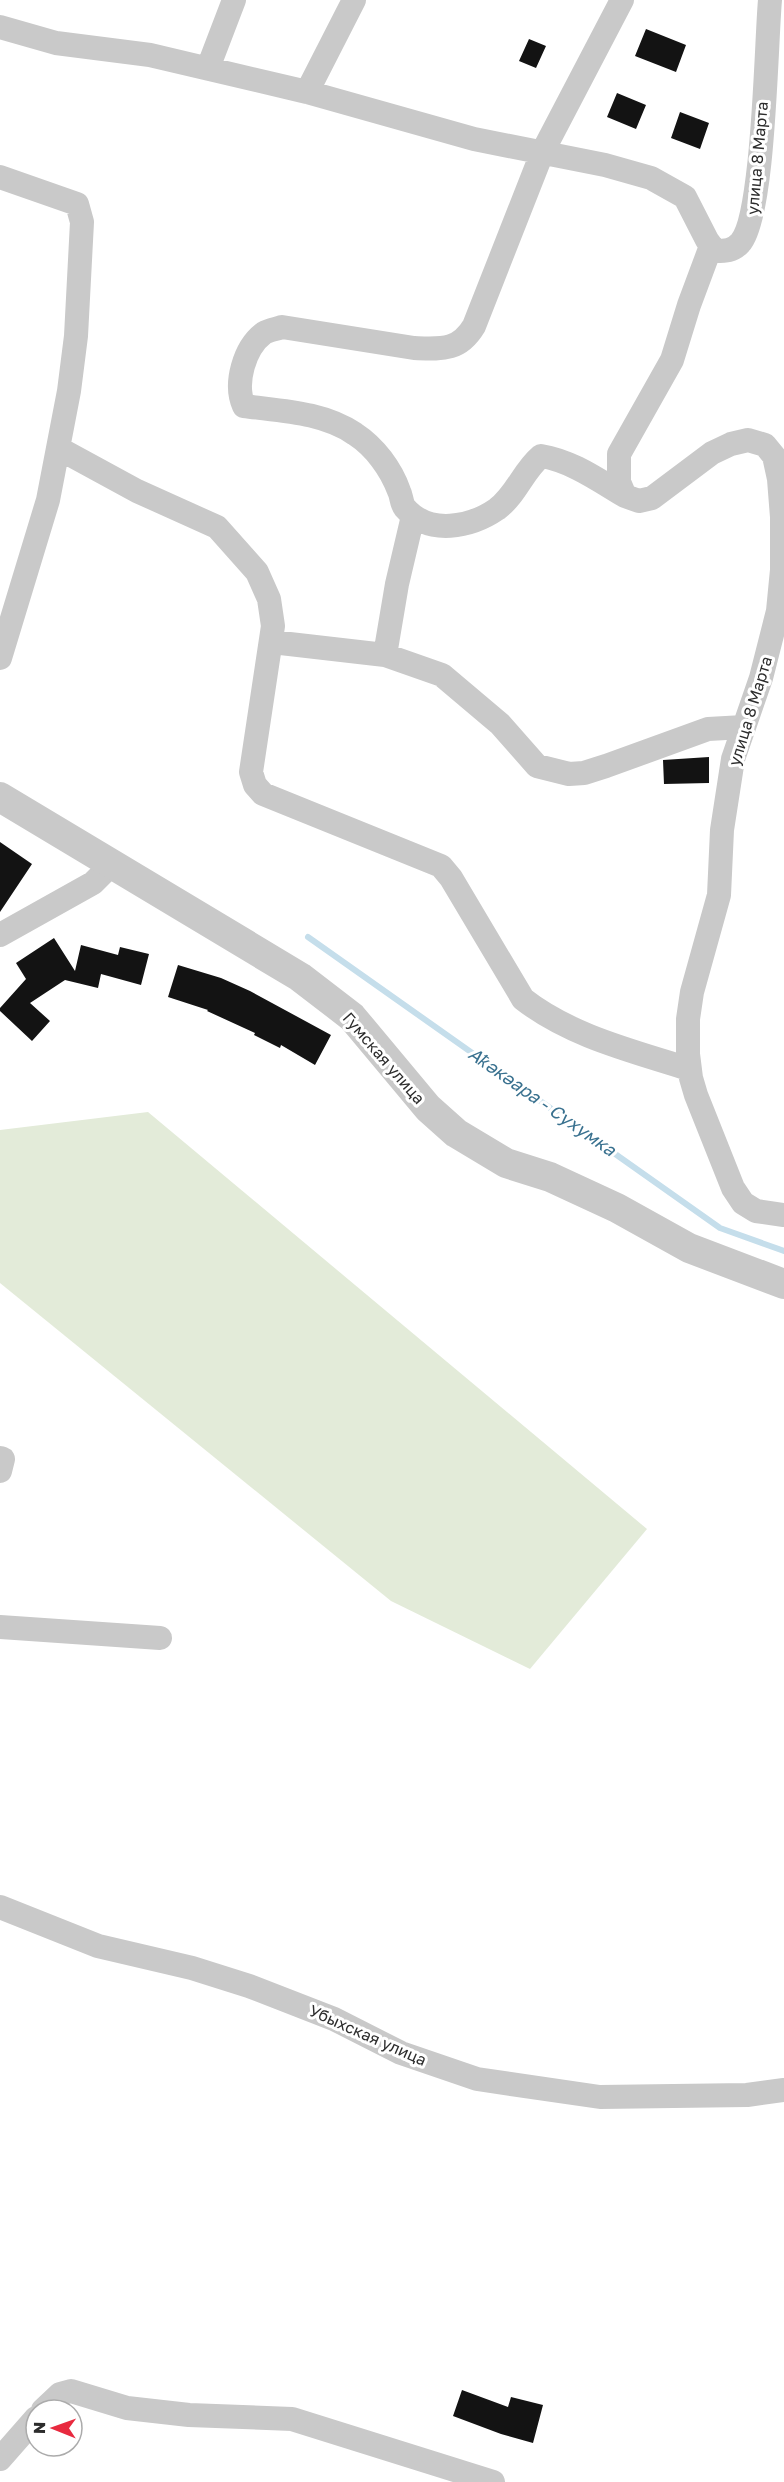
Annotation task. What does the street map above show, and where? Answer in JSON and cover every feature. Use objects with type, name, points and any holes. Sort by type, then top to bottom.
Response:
[{"type":"street","points":[[208,68],[234,0]]},
{"type":"street","points":[[307,92],[354,0]]},
{"type":"street","points":[[622,0],[542,153],[474,326],[465,339],[444,347],[414,348],[282,327],[266,332],[246,354],[239,395],[244,406],[307,414],[332,422],[355,434],[374,451],[388,469],[400,492],[403,506],[413,516],[429,523],[451,526],[471,524],[498,508],[514,492],[531,464],[541,456],[565,463],[625,496]]},
{"type":"street","name":"улица 8 Марта","points":[[711,246],[715,251],[728,252],[741,243],[752,221],[758,178],[770,0]]},
{"type":"street","points":[[0,27],[56,43],[150,55],[208,68],[307,92],[474,138],[605,165],[651,178],[685,197],[711,246],[672,360],[619,454],[619,482],[625,496]]},
{"type":"street","points":[[0,177],[77,204],[82,222],[76,336],[69,392],[48,500],[0,658]]},
{"type":"street","name":"улица 8 Марта","points":[[625,496],[639,501],[652,498],[712,453],[731,444],[748,440],[765,445],[774,456],[779,479],[782,517],[782,570],[778,610],[761,678],[733,759],[726,795],[719,895],[692,992],[688,1019],[689,1069],[696,1095],[733,1188],[743,1203],[756,1211],[784,1215]]},
{"type":"street","points":[[58,448],[137,490],[217,527],[257,572],[269,599],[273,626],[251,772],[255,785],[263,794],[441,866],[451,878],[523,999],[536,1010],[567,1027],[689,1069]]},
{"type":"street","points":[[385,655],[397,584],[413,516]]},
{"type":"street","points":[[272,642],[385,655],[442,675],[500,724],[537,766],[569,774],[585,773],[708,729],[744,728]]},
{"type":"street","name":"Гумская улица","points":[[0,797],[300,977],[352,1017],[428,1108],[456,1133],[506,1163],[550,1177],[608,1204],[689,1248],[784,1284]]},
{"type":"street","points":[[0,935],[93,883],[112,864]]},
{"type":"street","points":[[0,1458],[3,1459],[0,1471]]},
{"type":"street","points":[[0,1627],[160,1638]]},
{"type":"street","name":"Убыхская улица","points":[[0,1907],[98,1946],[192,1968],[249,1986],[334,2019],[401,2053],[477,2079],[600,2097],[747,2095],[784,2090]]},
{"type":"street","points":[[56,2398],[60,2394],[71,2391],[127,2408],[189,2415],[292,2419],[493,2482]]},
{"type":"street","points":[[0,2459],[24,2432]]},
{"type":"green space","points":[[148,1112],[647,1529],[530,1669],[391,1601],[0,1283],[0,1130]]},
{"type":"building","points":[[646,29],[686,45],[676,72],[635,56]]},
{"type":"building","points":[[529,39],[546,46],[536,68],[519,61]]},
{"type":"building","points":[[617,93],[646,105],[636,129],[607,117]]},
{"type":"building","points":[[680,112],[709,123],[700,149],[671,138]]},
{"type":"building","points":[[709,757],[709,783],[664,784],[663,760]]},
{"type":"building","points":[[0,842],[32,864],[0,912]]},
{"type":"building","points":[[54,938],[75,971],[81,945],[118,955],[120,947],[149,954],[141,985],[101,974],[98,988],[65,980],[30,1003],[50,1021],[32,1041],[0,1011],[0,1008],[26,979],[16,963]]},
{"type":"building","points":[[178,965],[221,978],[250,991],[331,1035],[315,1065],[281,1045],[280,1048],[208,1010],[168,997]]},
{"type":"building","points":[[462,2390],[508,2407],[511,2397],[543,2405],[533,2443],[453,2416]]},
{"type":"waterway","name":"Аҟәкәара - Сухумка","points":[[308,937],[720,1228],[784,1251]]}]
